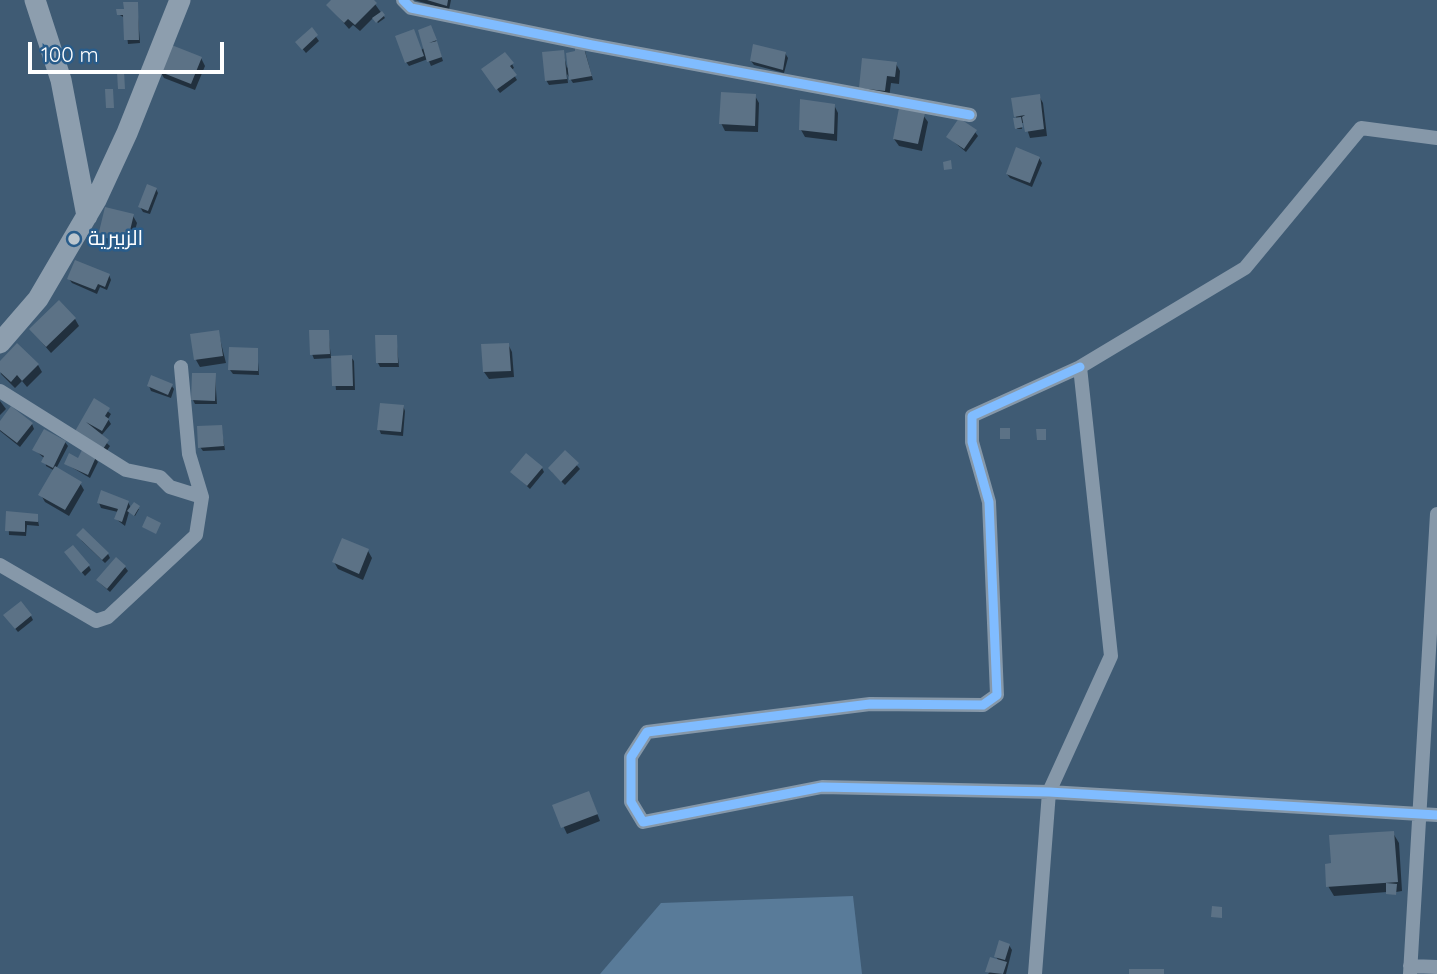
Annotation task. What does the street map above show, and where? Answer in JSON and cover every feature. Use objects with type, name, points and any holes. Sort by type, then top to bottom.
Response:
[{"type":"main road","points":[[35,0],[61,80],[87,216]]},
{"type":"main road","points":[[0,343],[38,299],[87,216],[127,133],[180,0]]},
{"type":"street","points":[[403,0],[411,8],[592,46],[970,115]]},
{"type":"street","points":[[1437,138],[1361,128],[1245,268],[1080,368],[972,416],[972,442],[989,502],[997,695],[983,705],[870,704],[647,732],[631,757],[631,802],[643,821],[822,788],[1049,792],[1437,815]]},
{"type":"street","points":[[0,565],[96,621],[108,617],[196,535],[202,497],[189,454],[181,367]]},
{"type":"street","points":[[1035,974],[1049,792],[1111,656],[1080,368]]},
{"type":"street","points":[[0,391],[126,470],[160,477],[170,487],[202,497]]},
{"type":"street","points":[[1437,514],[1410,970],[1437,967]]},
{"type":"street","points":[[1419,813],[1437,804]]},
{"type":"water","points":[[853,896],[862,974],[600,974],[661,903]]},
{"type":"building","points":[[331,0],[374,0],[377,3],[355,25],[348,19],[344,23],[326,5]]},
{"type":"building","points":[[427,0],[448,0],[447,6]]},
{"type":"building","points":[[123,2],[138,2],[139,40],[124,40],[123,15],[117,15],[116,9],[124,9]]},
{"type":"building","points":[[382,11],[385,15],[376,23],[372,18]]},
{"type":"building","points":[[431,25],[437,40],[429,43],[437,41],[442,57],[427,62],[418,30]]},
{"type":"building","points":[[312,27],[318,35],[302,50],[295,42]]},
{"type":"building","points":[[414,29],[424,56],[405,63],[395,36]]},
{"type":"building","points":[[169,44],[202,57],[191,84],[158,71]]},
{"type":"building","points":[[753,44],[786,52],[783,70],[750,61]]},
{"type":"building","points":[[583,45],[592,76],[569,80],[566,53],[575,51],[575,46]]},
{"type":"building","points":[[564,50],[567,79],[545,81],[542,52]]},
{"type":"building","points":[[505,52],[514,63],[510,66],[517,75],[496,90],[481,69]]},
{"type":"building","points":[[862,58],[897,62],[895,77],[887,76],[885,91],[859,88]]},
{"type":"building","points":[[124,71],[125,89],[118,89],[117,72]]},
{"type":"building","points":[[105,89],[113,89],[114,108],[106,108]]},
{"type":"building","points":[[721,92],[756,94],[755,126],[719,124]]},
{"type":"building","points":[[1040,94],[1044,129],[1025,132],[1022,117],[1025,115],[1014,117],[1011,98]]},
{"type":"building","points":[[800,99],[835,104],[834,134],[799,130]]},
{"type":"building","points":[[899,108],[925,113],[918,144],[893,139]]},
{"type":"building","points":[[1021,117],[1023,127],[1015,129],[1013,118]]},
{"type":"building","points":[[959,118],[977,130],[964,149],[946,137]]},
{"type":"building","points":[[1016,147],[1040,157],[1030,183],[1006,174]]},
{"type":"building","points":[[951,160],[952,169],[944,170],[943,162]]},
{"type":"building","points":[[147,184],[157,188],[148,211],[138,207]]},
{"type":"building","points":[[105,207],[134,214],[127,243],[98,236]]},
{"type":"building","points":[[75,260],[110,274],[105,287],[98,284],[95,290],[67,279]]},
{"type":"building","points":[[59,300],[76,318],[46,347],[29,329]]},
{"type":"building","points":[[219,330],[223,356],[194,360],[190,334]]},
{"type":"building","points":[[309,330],[329,330],[330,354],[310,355]]},
{"type":"building","points":[[375,335],[397,335],[398,363],[376,363]]},
{"type":"building","points":[[17,343],[39,364],[22,381],[17,375],[11,382],[0,372],[0,361]]},
{"type":"building","points":[[509,343],[511,371],[483,372],[481,344]]},
{"type":"building","points":[[229,347],[258,348],[258,371],[228,370]]},
{"type":"building","points":[[352,355],[353,386],[332,386],[331,356]]},
{"type":"building","points":[[192,373],[216,373],[215,401],[191,400]]},
{"type":"building","points":[[151,375],[173,384],[168,395],[147,386]]},
{"type":"building","points":[[94,398],[110,408],[105,416],[109,419],[102,431],[86,422],[109,440],[101,452],[74,433]]},
{"type":"building","points":[[380,403],[404,405],[401,432],[377,430]]},
{"type":"building","points":[[11,406],[33,423],[17,443],[0,430],[0,421]]},
{"type":"building","points":[[222,425],[224,446],[198,448],[197,426]]},
{"type":"building","points":[[1000,428],[1010,428],[1010,439],[1000,439]]},
{"type":"building","points":[[44,429],[66,441],[53,468],[41,462],[44,456],[32,450]]},
{"type":"building","points":[[1036,429],[1046,429],[1046,440],[1037,440]]},
{"type":"building","points":[[82,450],[96,457],[88,475],[64,464],[69,453],[78,458]]},
{"type":"building","points":[[565,450],[579,463],[561,482],[548,468]]},
{"type":"building","points":[[526,453],[543,467],[527,486],[510,472]]},
{"type":"building","points":[[55,466],[82,482],[65,510],[38,495]]},
{"type":"building","points":[[101,490],[129,501],[122,522],[114,519],[118,509],[97,503]]},
{"type":"building","points":[[134,502],[140,506],[134,516],[127,511]]},
{"type":"building","points":[[6,511],[38,514],[38,522],[25,521],[25,532],[5,531]]},
{"type":"building","points":[[147,516],[161,523],[156,534],[142,527]]},
{"type":"building","points":[[83,528],[109,553],[102,560],[76,535]]},
{"type":"building","points":[[342,538],[369,549],[359,574],[332,562]]},
{"type":"building","points":[[73,545],[90,565],[81,573],[64,552]]},
{"type":"building","points":[[116,557],[126,566],[107,589],[96,580]]},
{"type":"building","points":[[21,601],[32,615],[15,629],[3,615]]},
{"type":"building","points":[[589,791],[598,814],[561,828],[552,805]]},
{"type":"building","points":[[1394,831],[1398,882],[1326,887],[1325,864],[1331,863],[1329,835]]},
{"type":"building","points":[[1386,883],[1397,884],[1396,895],[1386,894]]},
{"type":"building","points":[[1212,906],[1222,907],[1222,918],[1211,917]]},
{"type":"building","points":[[999,940],[1010,944],[1005,960],[994,957]]},
{"type":"building","points":[[990,957],[1007,962],[1003,974],[985,972]]},
{"type":"building","points":[[1129,969],[1164,969],[1164,974],[1129,974]]},
{"type":"cycle path","points":[[403,0],[411,8],[592,45],[970,115]]},
{"type":"cycle path","points":[[1080,367],[972,416],[972,442],[989,502],[997,695],[983,705],[870,704],[647,732],[631,757],[631,802],[643,822],[822,787],[1049,792],[1437,815]]},
{"type":"place","name":"الزبيرية","points":[[74,239]]}]
